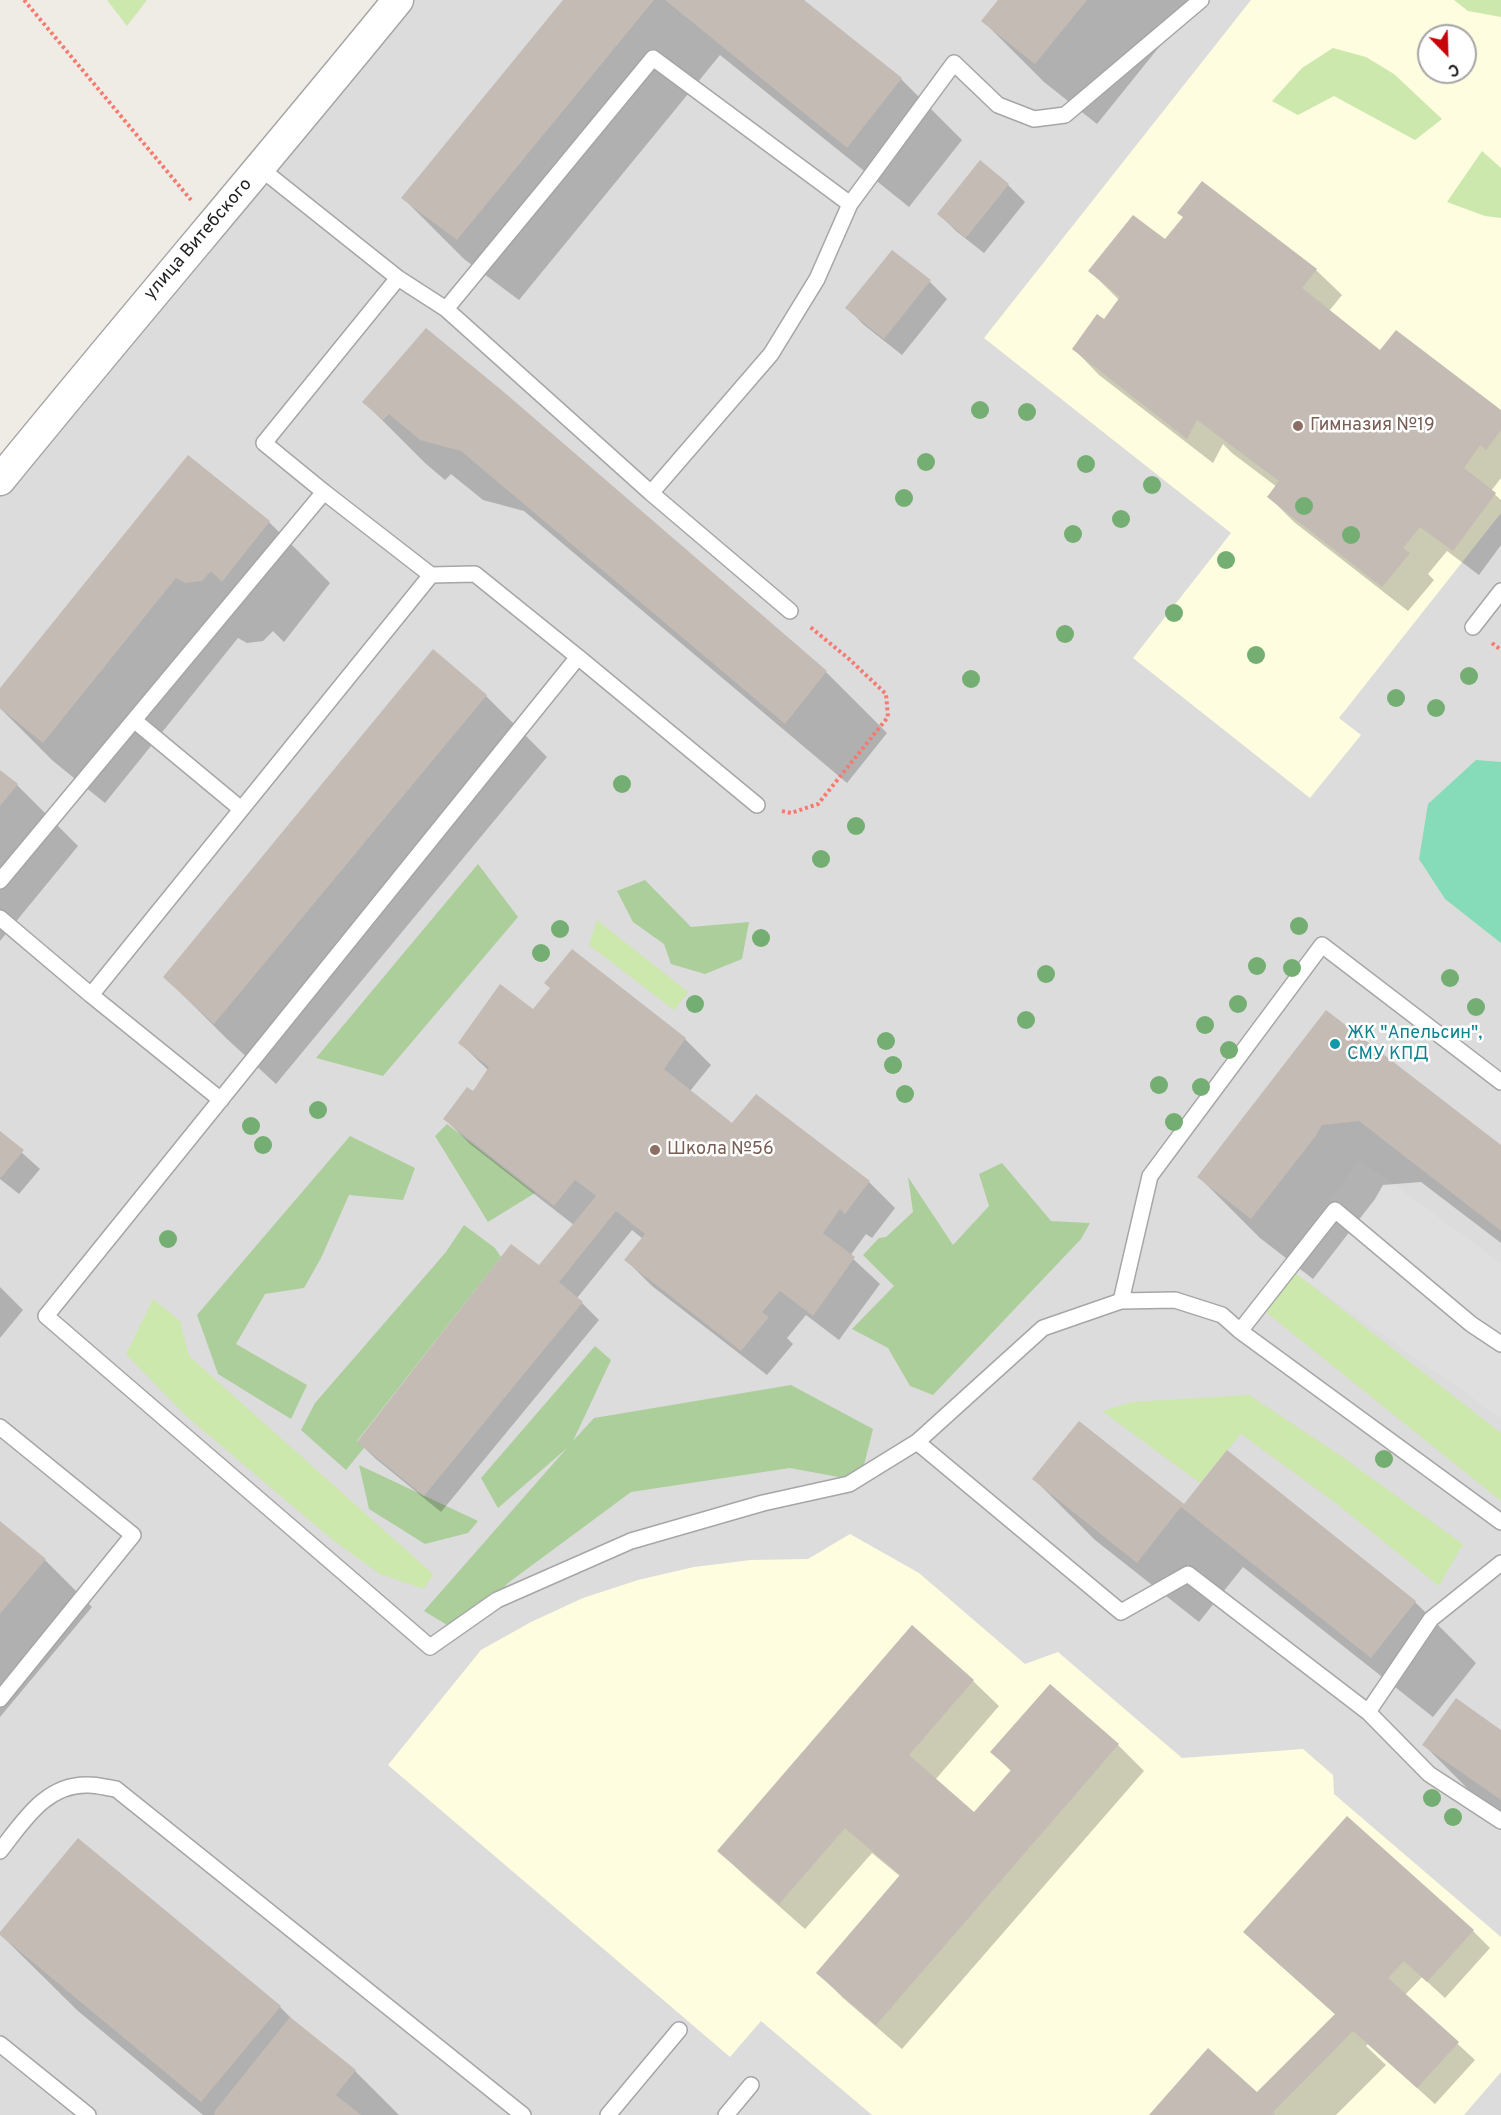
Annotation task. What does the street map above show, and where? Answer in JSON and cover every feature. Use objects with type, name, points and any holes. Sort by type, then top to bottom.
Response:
[{"type":"street","name":"улица Витебского","points":[[0,480],[398,0]]},
{"type":"lane","points":[[651,493],[771,354],[817,279],[850,204],[954,63],[998,105],[1034,119],[1065,115],[1201,0]]},
{"type":"lane","points":[[446,309],[653,58],[850,204]]},
{"type":"lane","points":[[260,168],[398,278],[446,309],[651,493],[790,611]]},
{"type":"lane","points":[[398,278],[264,443],[431,575],[475,574],[757,805]]},
{"type":"lane","points":[[0,881],[324,492]]},
{"type":"lane","points":[[91,995],[431,575]]},
{"type":"lane","points":[[1473,627],[1501,591]]},
{"type":"lane","points":[[578,657],[46,1316],[430,1647],[497,1600],[632,1541],[763,1503],[849,1484],[917,1442],[1043,1328],[1121,1301],[1175,1300],[1222,1315],[1240,1331],[1501,1522]]},
{"type":"lane","points":[[135,721],[241,809]]},
{"type":"lane","points":[[0,918],[221,1100]]},
{"type":"lane","points":[[1121,1301],[1150,1176],[1322,945],[1501,1082]]},
{"type":"lane","points":[[1240,1331],[1335,1210],[1472,1324],[1501,1344]]},
{"type":"lane","points":[[0,1427],[133,1535],[0,1699]]},
{"type":"lane","points":[[917,1442],[1121,1612],[1188,1574],[1368,1712],[1429,1774],[1501,1821]]},
{"type":"lane","points":[[1368,1712],[1431,1619],[1458,1595],[1501,1563]]},
{"type":"lane","points":[[0,1851],[33,1808],[61,1789],[88,1784],[116,1789],[523,2115]]},
{"type":"lane","points":[[608,2115],[679,2030]]},
{"type":"lane","points":[[0,2044],[88,2115]]},
{"type":"lane","points":[[726,2115],[751,2085]]},
{"type":"path","points":[[24,0],[210,224]]},
{"type":"path","points":[[757,805],[791,813],[818,804],[888,717],[886,694],[849,659],[790,611]]},
{"type":"shaded area","points":[[401,0],[1501,0],[1501,2115],[0,2115],[0,484]]},
{"type":"shaded area","name":"Гимназия №19","points":[[1251,0],[1487,0],[1501,11],[1501,513],[1339,718],[1361,735],[1310,798],[1133,658],[1231,533],[984,338]]},
{"type":"shaded area","points":[[1359,1159],[1501,1263],[1501,1418],[1285,1266]]},
{"type":"shaded area","points":[[850,1534],[919,1573],[1025,1664],[1058,1652],[1182,1758],[1303,1749],[1333,1775],[1334,1794],[1501,1937],[1501,2072],[1464,2115],[872,2115],[761,2021],[730,2057],[388,1765],[481,1650],[531,1622],[583,1598],[638,1580],[694,1567],[751,1560],[808,1559]]},
{"type":"green space","points":[[107,0],[147,0],[127,26]]},
{"type":"green space","points":[[1454,0],[1501,0],[1501,17],[1468,11]]},
{"type":"green space","points":[[1333,48],[1366,57],[1394,74],[1442,119],[1415,140],[1334,96],[1298,115],[1272,101],[1302,68]]},
{"type":"green space","points":[[1482,151],[1501,168],[1501,218],[1485,216],[1447,202]]},
{"type":"green space","points":[[1476,760],[1501,762],[1501,943],[1445,899],[1419,859],[1428,804]]},
{"type":"green space","points":[[478,864],[518,917],[383,1076],[316,1058]]},
{"type":"green space","points":[[645,880],[691,927],[749,922],[742,959],[705,974],[671,964],[664,944],[633,922],[617,891]]},
{"type":"green space","points":[[597,920],[688,992],[674,1010],[589,945]]},
{"type":"green space","points":[[447,1124],[535,1193],[488,1222],[435,1136]]},
{"type":"green space","points":[[350,1136],[415,1168],[403,1200],[349,1195],[321,1258],[304,1288],[265,1294],[236,1344],[307,1385],[291,1419],[218,1374],[197,1315]]},
{"type":"green space","points":[[1002,1163],[1051,1221],[1090,1223],[1081,1239],[933,1395],[910,1386],[888,1348],[852,1329],[894,1286],[863,1255],[879,1238],[886,1237],[913,1212],[908,1177],[953,1245],[989,1206],[979,1174]]},
{"type":"green space","points":[[464,1225],[495,1248],[501,1257],[357,1441],[364,1448],[346,1470],[301,1430],[315,1403],[446,1252]]},
{"type":"green space","points":[[1293,1271],[1501,1433],[1501,1501],[1262,1309]]},
{"type":"green space","points":[[153,1299],[180,1321],[189,1356],[433,1574],[424,1589],[380,1574],[334,1541],[185,1415],[126,1354]]},
{"type":"green space","points":[[595,1346],[611,1360],[573,1441],[594,1418],[791,1385],[873,1429],[860,1481],[790,1468],[631,1492],[508,1583],[462,1634],[424,1611],[567,1448],[498,1508],[481,1478]]},
{"type":"green space","points":[[1249,1395],[1341,1456],[1463,1544],[1439,1586],[1333,1501],[1241,1434],[1200,1483],[1102,1411],[1132,1402]]},
{"type":"green space","points":[[359,1465],[478,1521],[468,1533],[425,1544],[369,1509]]},
{"type":"building","points":[[563,0],[654,0],[457,240],[401,198]]},
{"type":"building","points":[[665,0],[804,0],[902,78],[847,148]]},
{"type":"building","points":[[998,0],[1087,0],[1035,64],[981,21]]},
{"type":"building","points":[[980,160],[1009,184],[966,238],[937,214]]},
{"type":"building","points":[[1202,181],[1317,269],[1302,288],[1380,350],[1396,330],[1501,410],[1501,430],[1486,450],[1480,445],[1464,468],[1496,493],[1453,551],[1420,527],[1403,548],[1410,553],[1382,587],[1267,497],[1279,481],[1197,420],[1187,439],[1072,349],[1097,314],[1104,319],[1120,297],[1088,271],[1133,215],[1165,239],[1183,217],[1177,213]]},
{"type":"building","points":[[892,250],[931,280],[884,339],[845,308]]},
{"type":"building","points":[[426,328],[505,393],[827,671],[785,724],[461,451],[420,440],[389,414],[383,420],[362,402]]},
{"type":"building","points":[[188,455],[270,521],[222,582],[211,571],[202,581],[185,583],[176,578],[43,743],[0,708],[0,688]]},
{"type":"building","points":[[433,649],[487,695],[214,1024],[163,977]]},
{"type":"building","points":[[0,770],[18,784],[0,806]]},
{"type":"building","points":[[572,949],[686,1038],[664,1069],[732,1123],[756,1094],[870,1181],[845,1214],[840,1209],[823,1233],[855,1257],[813,1316],[780,1291],[762,1312],[769,1317],[741,1351],[624,1260],[645,1234],[616,1211],[559,1282],[583,1302],[424,1496],[357,1442],[511,1244],[539,1265],[596,1196],[575,1180],[554,1206],[443,1119],[467,1087],[473,1091],[489,1067],[458,1043],[500,984],[533,1009],[550,988],[544,983]]},
{"type":"building","points":[[1326,1010],[1501,1145],[1501,1231],[1359,1121],[1322,1125],[1251,1219],[1197,1177]]},
{"type":"building","points":[[0,1131],[24,1150],[1,1178],[0,1177]]},
{"type":"building","points":[[1079,1421],[1184,1504],[1227,1450],[1416,1601],[1371,1658],[1181,1507],[1137,1563],[1032,1479]]},
{"type":"building","points":[[0,1521],[46,1559],[0,1614]]},
{"type":"building","points":[[912,1625],[974,1680],[909,1755],[974,1812],[1011,1770],[990,1752],[1050,1684],[1119,1744],[876,2025],[816,1973],[900,1875],[845,1828],[779,1904],[717,1851]]},
{"type":"building","points":[[1456,1698],[1501,1730],[1501,1800],[1422,1745]]},
{"type":"building","points":[[1347,1816],[1474,1930],[1427,1982],[1404,1961],[1388,1978],[1459,2042],[1417,2088],[1353,2031],[1273,2112],[1275,2115],[1149,2115],[1208,2048],[1257,2092],[1335,2014],[1243,1932]]},
{"type":"building","points":[[78,1838],[281,2006],[201,2102],[0,1935],[0,1932]]},
{"type":"building","points":[[290,2017],[356,2070],[336,2095],[361,2115],[215,2115],[214,2112]]},
{"type":"place","name":"Гимназия №19","points":[[1298,426]]},
{"type":"place","name":"ЖК \"Апельсин\", СМУ КПД","points":[[1335,1044]]},
{"type":"place","name":"Школа №56","points":[[655,1150]]}]
